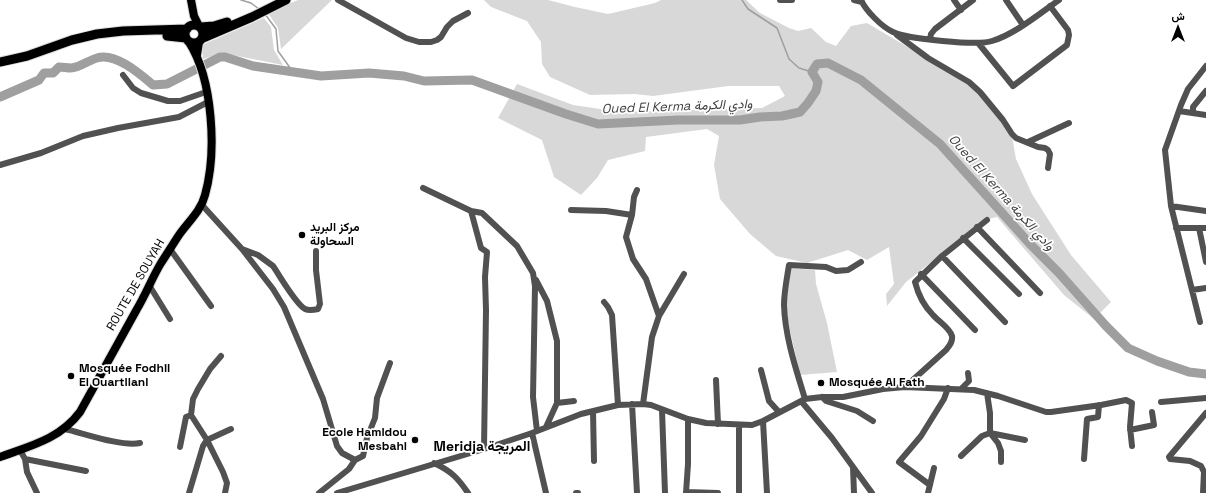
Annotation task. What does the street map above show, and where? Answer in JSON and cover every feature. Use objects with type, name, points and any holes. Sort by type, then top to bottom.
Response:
[{"type":"highway","points":[[0,62],[27,56],[72,40],[97,34],[123,31],[187,34],[194,43],[251,15],[269,4],[286,0]]},
{"type":"highway","points":[[0,67],[29,60],[73,46],[102,40],[187,34],[193,25],[218,25],[251,15]]},
{"type":"highway","points":[[200,26],[204,33],[201,40]]},
{"type":"main road","points":[[191,0],[193,12],[200,26]]},
{"type":"main road","points":[[187,34],[193,12]]},
{"type":"main road","name":"ROUTE DE SOUYAH","points":[[0,458],[46,440],[72,422],[80,412],[109,357],[138,307],[153,276],[170,249],[202,205],[206,195],[212,132],[202,73],[197,55],[187,34]]},
{"type":"main road","name":"ROUTE DE SOUYAH","points":[[197,55],[201,40]]},
{"type":"street","points":[[338,0],[406,38],[419,42],[431,42],[437,40],[453,21],[468,13]]},
{"type":"street","points":[[780,0],[792,0]]},
{"type":"street","points":[[854,0],[862,1],[882,25],[928,58],[968,82],[980,92],[1016,138],[1048,150],[1050,154],[1048,168]]},
{"type":"street","points":[[954,0],[961,10]]},
{"type":"street","points":[[930,39],[935,28],[973,0]]},
{"type":"street","points":[[1006,0],[1022,25]]},
{"type":"street","points":[[894,33],[968,44],[979,44],[994,41],[1022,25],[1059,0]]},
{"type":"street","points":[[979,44],[1013,86],[1067,45],[1069,35],[1068,30],[1050,6]]},
{"type":"street","points":[[1200,322],[1171,206],[1165,150],[1178,111],[1188,89],[1206,66]]},
{"type":"street","points":[[123,75],[130,84],[141,93],[168,101],[180,101],[206,92]]},
{"type":"street","points":[[1193,113],[1193,107],[1206,91]]},
{"type":"street","points":[[0,165],[41,153],[84,136],[179,117],[208,102]]},
{"type":"street","points":[[1178,111],[1206,115]]},
{"type":"street","points":[[1028,142],[1069,123]]},
{"type":"street","points":[[423,188],[470,211],[482,213],[517,246],[533,273],[547,301],[557,341],[557,403],[546,427]]},
{"type":"street","points":[[637,190],[634,197],[632,215],[626,237],[633,259],[646,279],[659,316]]},
{"type":"street","points":[[202,205],[242,249],[273,289],[284,307],[323,399],[337,446],[342,454],[355,460]]},
{"type":"street","points":[[1171,206],[1206,211]]},
{"type":"street","points":[[571,210],[606,211],[632,215]]},
{"type":"street","points":[[470,211],[481,248],[487,252],[485,278],[484,449]]},
{"type":"street","points":[[905,387],[946,350],[951,343],[952,337],[949,330],[925,306],[917,290],[915,282],[921,274],[963,238],[988,220]]},
{"type":"street","points":[[977,227],[1040,293]]},
{"type":"street","points":[[1176,228],[1206,228]]},
{"type":"street","points":[[1199,228],[1206,262]]},
{"type":"street","points":[[963,238],[1019,294]]},
{"type":"street","points":[[170,249],[211,306]]},
{"type":"street","points":[[242,249],[258,254],[268,261],[298,302],[306,309],[312,310],[318,309],[320,304],[316,270],[316,251]]},
{"type":"street","points":[[942,256],[1005,322]]},
{"type":"street","points":[[861,262],[848,270],[836,271],[826,267],[789,265],[785,285],[784,305],[793,359],[803,400],[872,493]]},
{"type":"street","points":[[533,273],[535,286],[533,397],[534,432],[546,493]]},
{"type":"street","points":[[643,404],[652,337],[659,316],[684,274]]},
{"type":"street","points":[[921,274],[975,330]]},
{"type":"street","points":[[149,285],[170,319]]},
{"type":"street","points":[[1192,290],[1206,288]]},
{"type":"street","points":[[604,302],[612,315],[618,405]]},
{"type":"street","points":[[180,447],[186,418],[190,415],[193,399],[210,369],[221,356]]},
{"type":"street","points":[[319,493],[349,469],[355,460],[363,456],[367,438],[375,418],[377,398],[390,363]]},
{"type":"street","points":[[761,370],[769,401],[779,412]]},
{"type":"street","points":[[961,389],[969,381],[968,373]]},
{"type":"street","points":[[716,380],[718,424]]},
{"type":"street","points":[[337,493],[484,449],[592,411],[618,405],[651,405],[688,419],[706,423],[752,425],[763,421],[803,400],[822,397],[843,397],[882,389],[905,387],[948,388],[987,393],[1046,412],[1059,412],[1126,400],[1132,403],[1130,430],[1132,446]]},
{"type":"street","points":[[930,486],[899,462],[921,436],[944,400],[948,388]]},
{"type":"street","points":[[987,393],[990,413],[990,433],[998,443],[1001,451],[1001,462]]},
{"type":"street","points":[[822,397],[826,402],[857,411],[873,421]]},
{"type":"street","points":[[1161,402],[1206,398]]},
{"type":"street","points":[[557,403],[574,401]]},
{"type":"street","points":[[632,404],[637,493]]},
{"type":"street","points":[[1084,459],[1087,419],[1098,418],[1099,405]]},
{"type":"street","points":[[662,410],[665,493]]},
{"type":"street","points":[[592,411],[594,461]]},
{"type":"street","points":[[1130,430],[1154,425],[1152,412]]},
{"type":"street","points":[[1203,493],[1204,467],[1190,461],[1170,460],[1169,457],[1206,413]]},
{"type":"street","points":[[190,415],[207,440],[226,478],[227,483],[225,493]]},
{"type":"street","points":[[688,419],[688,464],[686,492],[718,493]]},
{"type":"street","points":[[763,421],[767,493]]},
{"type":"street","points":[[739,425],[739,493]]},
{"type":"street","points":[[64,428],[112,441],[132,444],[140,443]]},
{"type":"street","points":[[189,493],[203,446],[207,440],[231,429]]},
{"type":"street","points":[[961,456],[982,436],[990,433],[1025,440]]},
{"type":"street","points":[[20,450],[25,459],[28,472],[37,493]]},
{"type":"street","points":[[25,459],[86,471]]},
{"type":"street","points":[[434,463],[447,469],[457,477],[468,493]]},
{"type":"street","points":[[853,466],[854,493]]},
{"type":"street","points":[[928,493],[934,468]]},
{"type":"shaded area","points":[[298,0],[332,0],[281,49],[278,28],[268,13]]},
{"type":"shaded area","points":[[484,0],[548,0],[608,14],[655,3],[661,0],[746,0],[760,13],[789,28],[798,31],[811,28],[826,42],[836,46],[851,26],[867,23],[972,85],[1010,125],[1016,159],[1032,194],[1071,255],[1111,302],[1094,319],[1064,295],[997,217],[984,220],[906,282],[887,306],[886,294],[894,284],[889,247],[867,260],[848,250],[807,263],[776,256],[750,234],[720,199],[714,165],[719,136],[707,129],[646,137],[645,151],[608,160],[597,178],[581,195],[554,177],[542,140],[498,118],[517,84],[573,105],[621,112],[762,108],[785,96],[779,86],[728,86],[653,96],[635,94],[590,95],[550,77],[542,64],[541,42],[527,21],[491,7]]},
{"type":"shaded area","points":[[264,18],[271,27],[274,50],[283,65],[222,53],[203,59],[202,45]]},
{"type":"shaded area","points":[[791,268],[815,270],[816,284],[827,323],[837,372],[800,375],[786,306]]},
{"type":"waterway","points":[[241,0],[251,3],[259,9]]},
{"type":"waterway","points":[[742,0],[748,9],[777,28],[789,59],[799,68],[812,72]]},
{"type":"waterway","points":[[265,14],[276,29],[278,51],[293,72]]},
{"type":"waterway","name":"Oued El Kerma وادي الكرمة","points":[[0,97],[39,80],[44,73],[53,73],[59,67],[74,68],[97,58],[112,58],[119,61],[127,65],[153,85],[167,84],[220,57],[225,57],[253,66],[321,76],[369,73],[404,76],[424,81],[472,80],[598,124],[678,120],[740,120],[782,116],[800,112],[816,91],[818,82],[812,72],[817,64],[828,63],[861,80],[940,144],[1030,244],[1059,273],[1106,326],[1128,348],[1157,361],[1189,372],[1206,374]]},
{"type":"place","name":"مركز البريد السحاولة","points":[[302,235]]},
{"type":"place","name":"Mosquée Fodhil El Ouartilani","points":[[71,376]]},
{"type":"place","name":"Mosquée Al Fath","points":[[821,383]]},
{"type":"place","name":"Ecole Hamidou Mesbahi","points":[[415,440]]},
{"type":"district","name":"Meridja المريجة","points":[[482,447]]}]
